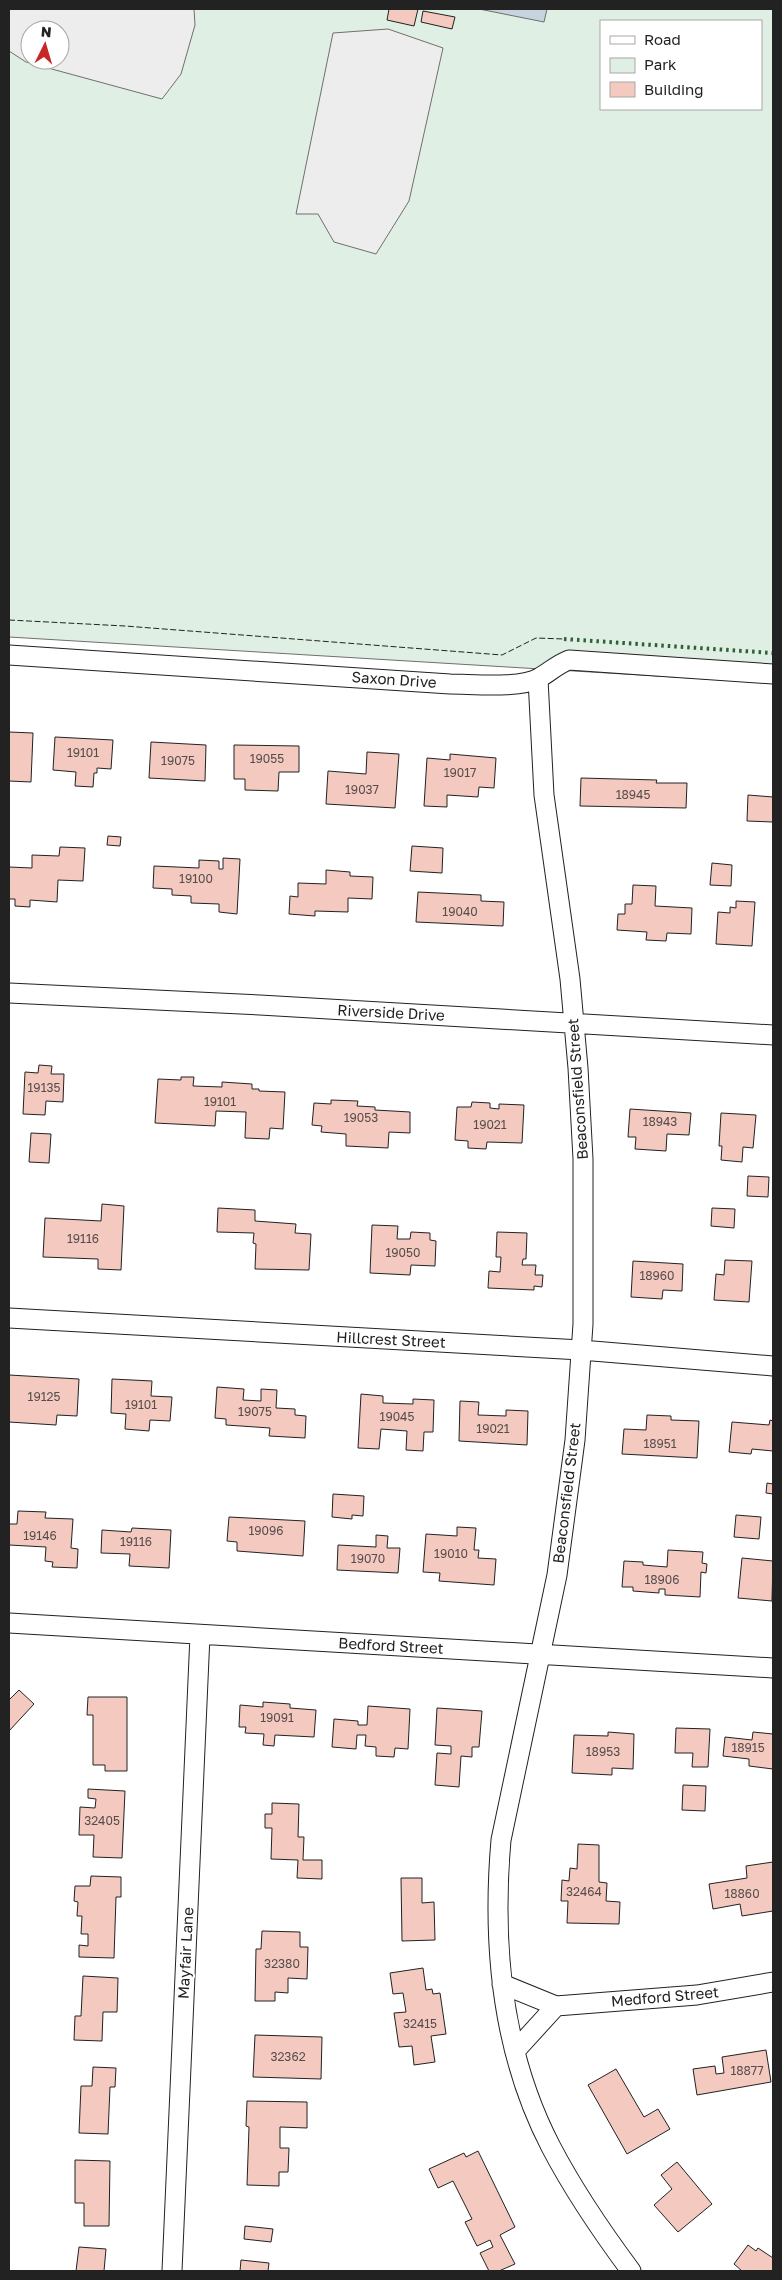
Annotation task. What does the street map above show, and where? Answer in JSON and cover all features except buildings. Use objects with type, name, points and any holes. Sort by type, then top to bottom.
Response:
[{"type":"street","name":"Saxon Drive","points":[[9,655],[450,684],[510,685],[538,679],[555,666],[569,660],[773,674]]},
{"type":"street","name":"Beaconsfield Street","points":[[538,679],[544,795],[570,979],[583,1159],[582,1350],[568,1501],[557,1575],[542,1654],[501,1840],[498,1878],[498,1922],[502,1984],[522,2078],[550,2146],[601,2231],[631,2271]]},
{"type":"street","name":"Riverside Drive","points":[[9,994],[260,1005],[773,1035]]},
{"type":"street","name":"Hillcrest Street","points":[[9,1318],[582,1350],[773,1366]]},
{"type":"street","name":"Bedford Street","points":[[9,1623],[200,1636],[773,1668]]},
{"type":"street","name":"Mayfair Lane","points":[[172,2271],[200,1636]]},
{"type":"street","name":"Medford Street","points":[[502,1984],[556,2006],[697,1995],[773,1982]]},
{"type":"street","points":[[515,2051],[556,2006]]},
{"type":"green space","points":[[9,9],[773,9],[773,683],[9,637]]},
{"type":"shaded area","points":[[9,9],[194,9],[195,25],[181,74],[162,99],[55,70],[70,70],[70,20],[20,20],[20,58],[9,51]]},
{"type":"shaded area","points":[[479,9],[547,9],[544,22]]},
{"type":"shaded area","points":[[388,29],[443,48],[409,201],[376,254],[334,242],[318,214],[296,214],[333,33]]},
{"type":"hedge","points":[[564,639],[773,653]]},
{"type":"fence","points":[[9,620],[125,626],[502,655],[536,638],[564,639]]}]
